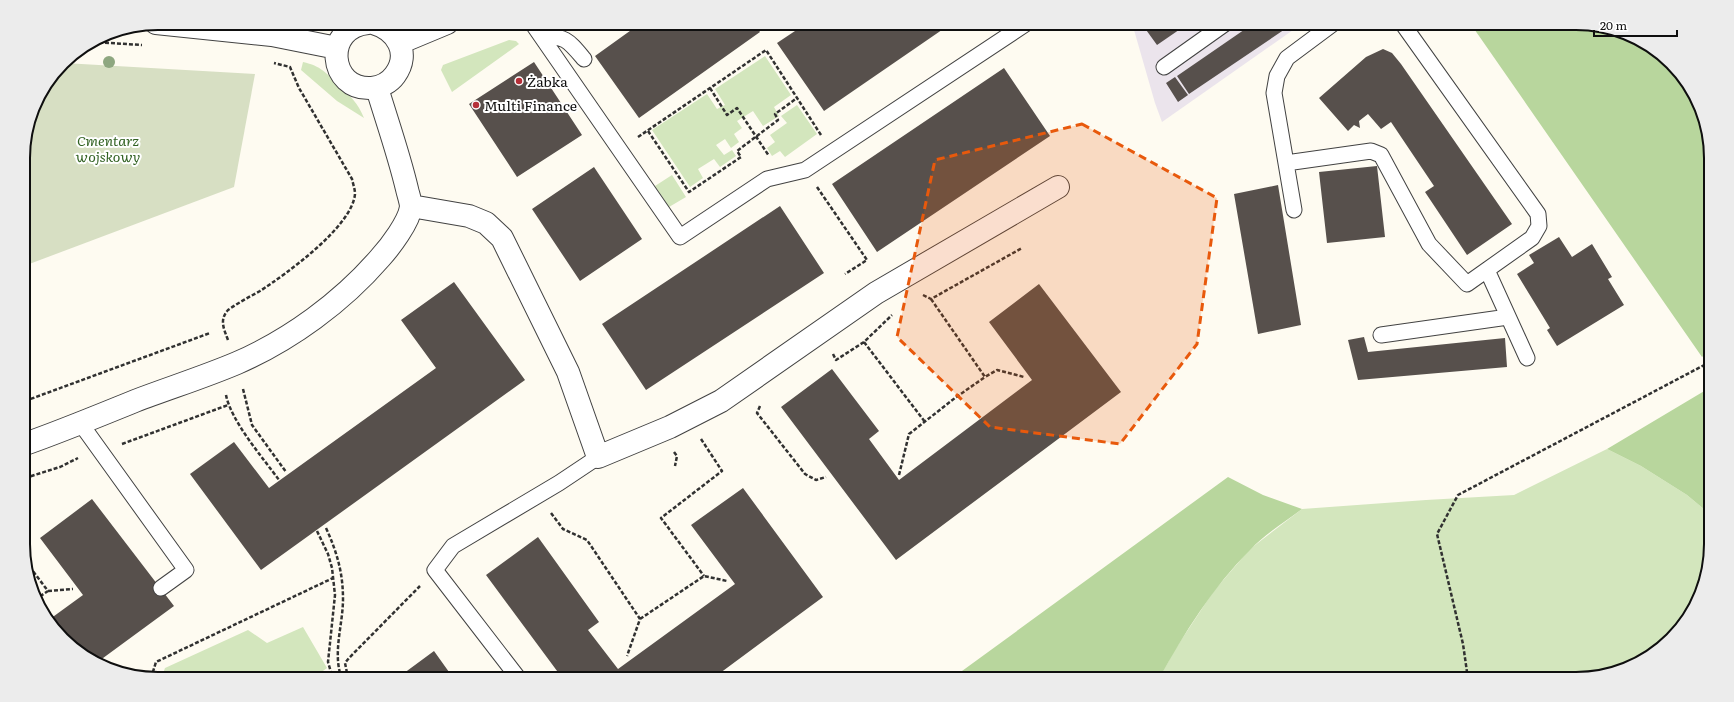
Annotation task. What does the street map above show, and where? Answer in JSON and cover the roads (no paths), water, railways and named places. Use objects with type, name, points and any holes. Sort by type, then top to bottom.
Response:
[{"type":"street","points":[[219,30],[272,35],[337,48]]},
{"type":"street","points":[[348,30],[341,37],[337,48],[336,58],[342,76],[358,86],[367,88],[377,88],[385,84],[393,78],[398,71],[401,57],[399,43],[393,33],[389,30]]},
{"type":"street","points":[[399,43],[431,30]]},
{"type":"street","points":[[30,442],[230,366],[261,352],[285,337],[348,292],[368,273],[393,244],[403,226],[411,206],[404,176],[377,88]]},
{"type":"street","points":[[411,206],[469,216],[486,223],[502,238],[568,372],[598,457],[670,427],[721,401],[876,293],[1058,187]]},
{"type":"lane","points":[[537,30],[680,237],[767,179],[805,170],[1016,30]]},
{"type":"lane","points":[[539,30],[568,41],[584,59]]},
{"type":"lane","points":[[1164,67],[1216,30]]},
{"type":"lane","points":[[1294,210],[1274,93],[1276,76],[1287,58],[1325,30]]},
{"type":"lane","points":[[1286,163],[1371,151],[1381,155],[1429,244],[1467,284],[1532,238],[1539,226],[1538,214],[1407,30]]},
{"type":"lane","points":[[1487,270],[1527,358]]},
{"type":"lane","points":[[1381,335],[1508,317]]},
{"type":"lane","points":[[81,424],[186,570],[161,588]]},
{"type":"lane","points":[[515,672],[435,570],[453,546],[559,483],[598,457]]},
{"type":"place","name":"Żabka","points":[[519,81]]},
{"type":"place","name":"Multi Finance","points":[[476,105]]},
{"type":"park label","name":"Cmentarz wojskowy","points":[[108,148]]}]
